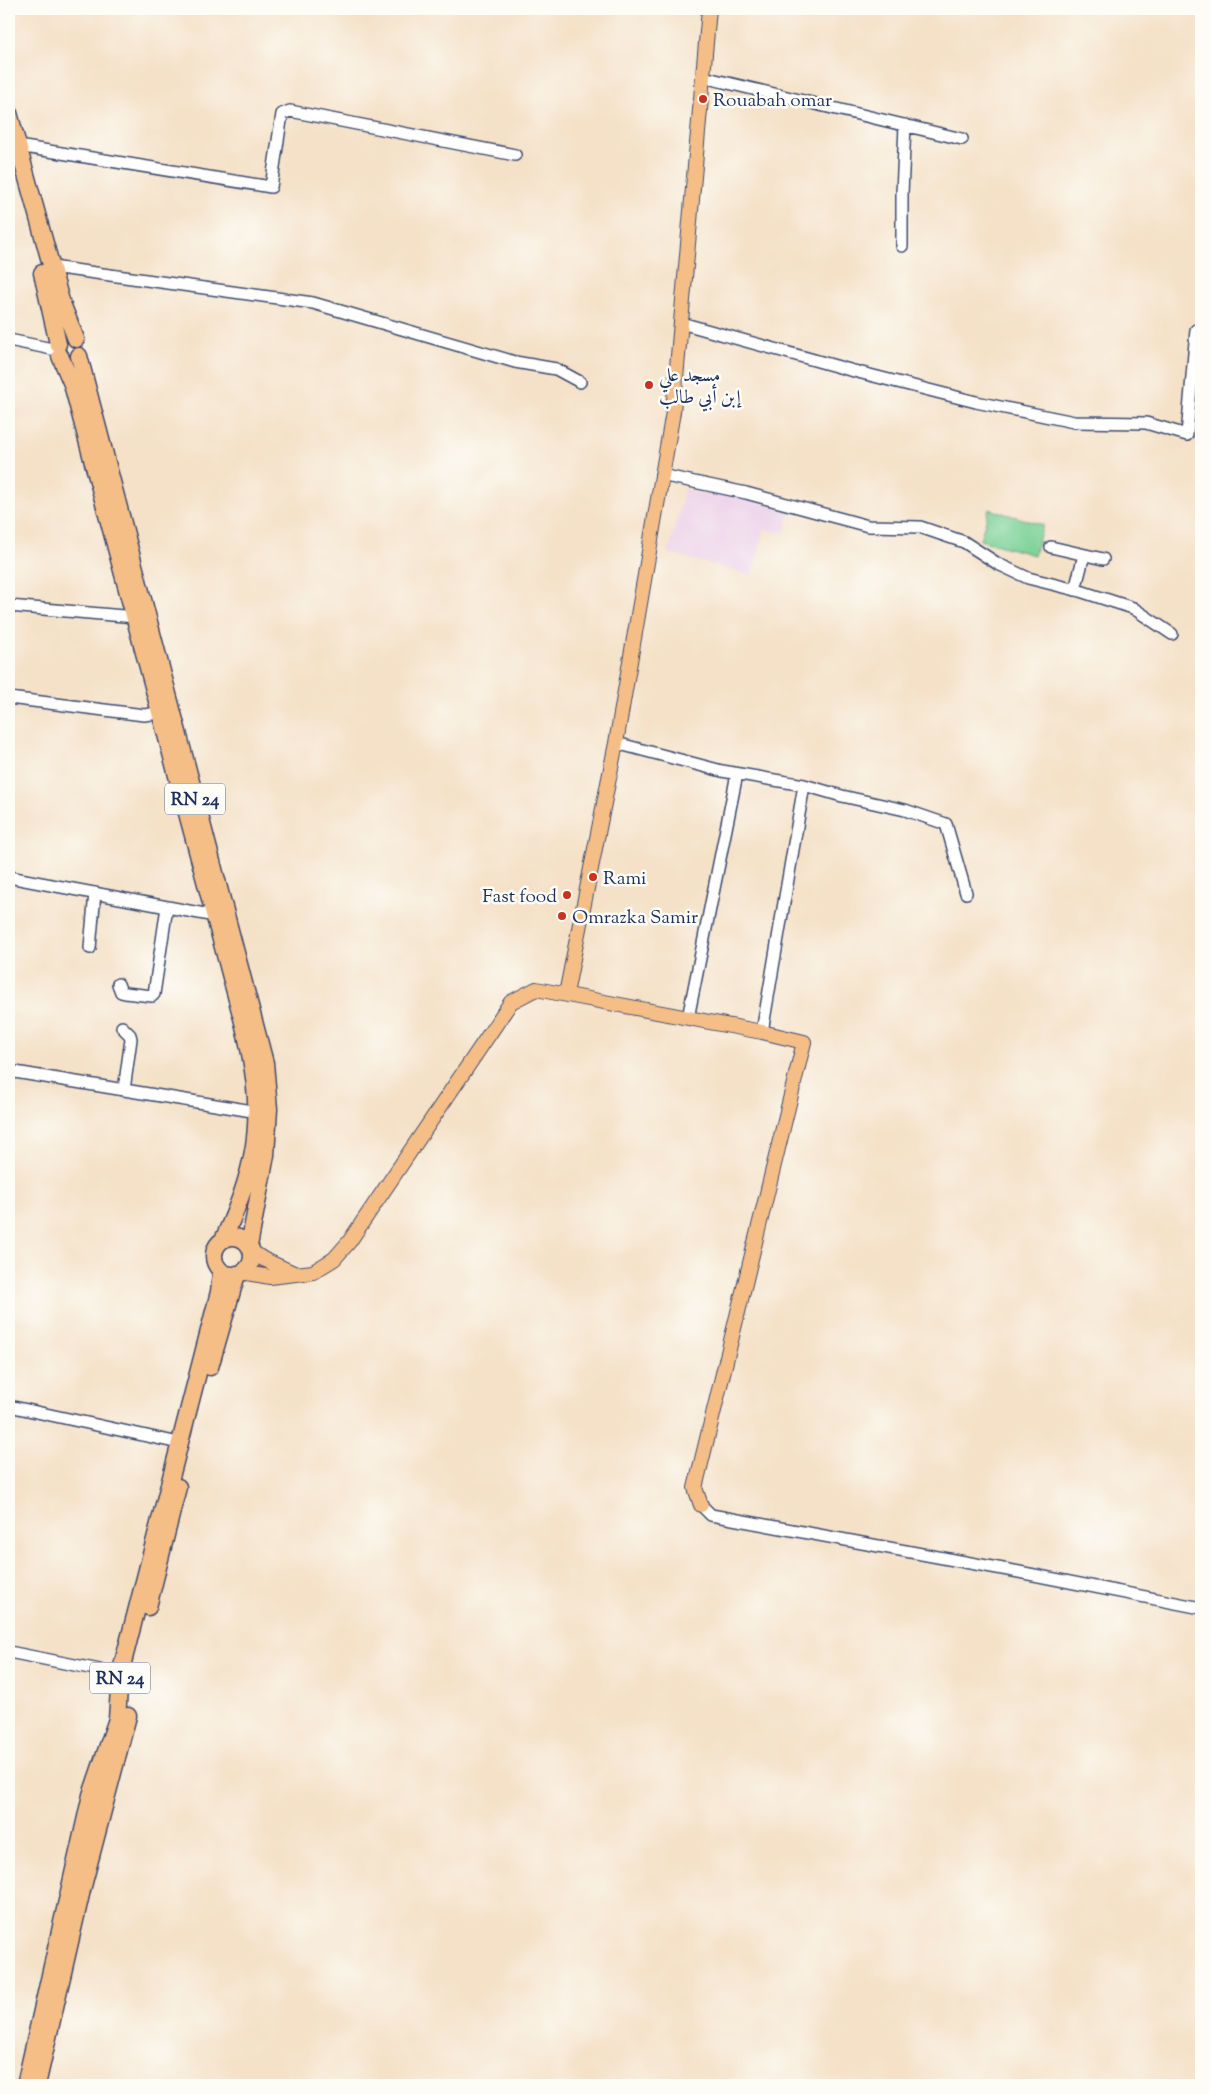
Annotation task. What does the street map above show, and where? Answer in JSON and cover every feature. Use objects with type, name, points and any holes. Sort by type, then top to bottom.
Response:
[{"type":"highway","name":"RN 24","points":[[9,114],[13,148],[50,303],[58,350],[72,384],[248,1042],[258,1112],[256,1139],[251,1168],[241,1198],[223,1240]]},
{"type":"highway","name":"RN 24","points":[[13,148],[64,311],[76,339]]},
{"type":"highway","points":[[68,337],[76,339],[80,345],[79,356],[69,361],[58,350],[68,337]]},
{"type":"highway","name":"RN 24","points":[[79,356],[265,1063],[269,1109],[266,1155],[250,1249]]},
{"type":"highway","points":[[237,1238],[250,1249],[250,1264],[233,1272],[216,1264],[214,1255],[217,1246],[223,1240],[237,1238]]},
{"type":"highway","name":"RN 24","points":[[25,2085],[91,1794],[118,1719],[120,1674],[179,1443],[219,1292],[233,1272]]},
{"type":"highway","name":"RN 24","points":[[37,2085],[82,1890],[128,1720],[130,1674],[167,1538],[188,1444],[233,1272]]},
{"type":"main road","points":[[566,994],[616,743],[673,412],[709,9]]},
{"type":"main road","points":[[233,1272],[270,1277],[313,1272],[321,1269],[334,1259],[349,1242],[512,1002],[536,989],[762,1032],[804,1042],[695,1488],[701,1505]]},
{"type":"main road","points":[[250,1249],[263,1259],[296,1274]]},
{"type":"street","points":[[703,77],[962,139]]},
{"type":"street","points":[[13,148],[271,187],[282,114],[290,111],[515,155]]},
{"type":"street","points":[[902,246],[905,125]]},
{"type":"street","points":[[52,268],[313,303],[515,362],[556,369],[580,382]]},
{"type":"street","points":[[681,323],[850,370],[976,402],[1074,422],[1146,423],[1187,435],[1196,330]]},
{"type":"street","points":[[9,340],[58,350]]},
{"type":"street","points":[[661,475],[746,493],[868,526],[920,527],[964,542],[998,564],[1028,578],[1134,608],[1172,634]]},
{"type":"street","points":[[1051,547],[1103,559]]},
{"type":"street","points":[[1075,590],[1084,555]]},
{"type":"street","points":[[9,606],[134,618]]},
{"type":"street","points":[[9,698],[144,715],[152,714],[159,709]]},
{"type":"street","points":[[616,743],[737,774],[804,785],[842,796],[905,810],[946,824],[966,892]]},
{"type":"street","points":[[688,1018],[737,774]]},
{"type":"street","points":[[762,1032],[804,785]]},
{"type":"street","points":[[9,877],[215,916]]},
{"type":"street","points":[[90,948],[95,893]]},
{"type":"street","points":[[118,984],[121,992],[152,996],[154,994],[167,907]]},
{"type":"street","points":[[122,1027],[130,1035],[131,1039],[124,1090]]},
{"type":"street","points":[[9,1071],[258,1112]]},
{"type":"street","points":[[9,1406],[179,1443]]},
{"type":"street","points":[[701,1505],[711,1515],[1010,1570],[1201,1608]]},
{"type":"street","points":[[9,1652],[120,1674]]},
{"type":"shaded area","points":[[685,489],[704,494],[706,489],[790,511],[784,534],[765,529],[752,575],[668,553]]},
{"type":"green space","points":[[989,509],[1043,525],[1034,555],[980,540]]},
{"type":"place","name":"Rouabah omar","points":[[703,99]]},
{"type":"place","name":"مسجد علي إبن أبي طالب","points":[[649,385]]},
{"type":"place","name":"Rami","points":[[593,877]]},
{"type":"place","name":"Fast food","points":[[567,895]]},
{"type":"place","name":"Omrazka Samir","points":[[562,916]]}]
